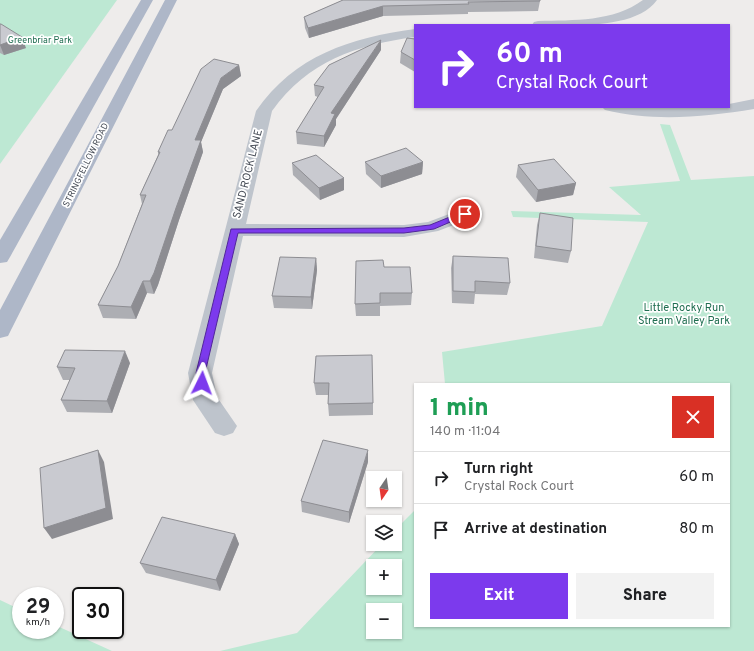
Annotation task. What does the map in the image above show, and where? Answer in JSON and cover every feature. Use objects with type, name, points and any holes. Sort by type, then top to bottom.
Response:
[{"type":"main road","points":[[0,257],[147,0]]},
{"type":"main road","name":"STRINGFELLOW ROAD","points":[[0,330],[55,229],[99,138],[171,0]]},
{"type":"street","points":[[551,24],[613,18],[640,8],[651,0]]},
{"type":"street","name":"SAND ROCK LANE","points":[[224,426],[205,400],[200,373],[262,117],[273,97],[302,70],[339,51],[382,38],[414,33]]},
{"type":"street","points":[[619,108],[681,113],[728,109],[754,104]]},
{"type":"street","points":[[234,230],[404,231],[431,227],[465,214]]},
{"type":"green space","name":"Greenbriar Park","points":[[0,0],[117,0],[0,164]]},
{"type":"green space","name":"Little Rocky Run Stream Valley Park","points":[[660,124],[670,125],[691,180],[754,176],[754,651],[220,651],[297,633],[366,561],[366,595],[402,595],[402,559],[368,559],[375,551],[402,551],[402,523],[414,511],[414,627],[730,627],[730,383],[445,383],[442,352],[602,326],[648,222],[513,217],[511,211],[641,215],[609,187],[680,181]]},
{"type":"green space","points":[[0,600],[12,606],[12,639],[64,639],[64,629],[72,633],[72,639],[86,639],[112,651],[0,651]]},
{"type":"building","points":[[343,0],[540,1],[468,2],[469,4],[383,6],[308,28],[304,17]]},
{"type":"building","points":[[1,24],[22,37],[0,45]]},
{"type":"building","points":[[407,38],[414,39],[414,59],[401,52]]},
{"type":"building","points":[[381,40],[331,113],[335,114],[324,136],[296,132],[324,87],[314,85],[329,65]]},
{"type":"building","points":[[214,59],[239,65],[221,78],[195,140],[201,140],[154,273],[150,281],[143,281],[131,307],[98,305],[118,266],[146,195],[140,195],[160,152],[158,152],[168,130],[172,130],[201,69]]},
{"type":"building","points":[[406,148],[423,162],[381,176],[365,162]]},
{"type":"building","points":[[316,155],[344,178],[319,188],[292,163]]},
{"type":"building","points":[[554,159],[576,183],[538,190],[518,165]]},
{"type":"building","points":[[540,213],[573,218],[571,251],[536,246]]},
{"type":"building","points":[[453,256],[508,258],[510,283],[475,281],[475,292],[453,291]]},
{"type":"building","points":[[280,257],[316,258],[311,297],[272,296]]},
{"type":"building","points":[[383,260],[384,267],[410,267],[412,293],[380,293],[380,303],[355,304],[356,261]]},
{"type":"building","points":[[65,350],[125,351],[107,401],[61,400],[75,368],[57,367]]},
{"type":"building","points":[[372,355],[373,403],[328,404],[329,383],[314,383],[316,356]]},
{"type":"building","points":[[323,440],[368,450],[349,512],[301,501]]},
{"type":"building","points":[[98,450],[106,508],[44,528],[40,468]]},
{"type":"building","points":[[162,517],[235,534],[216,580],[140,563]]},
{"type":"route","points":[[202,383],[200,373],[234,230],[404,231],[431,227],[465,214]]}]
